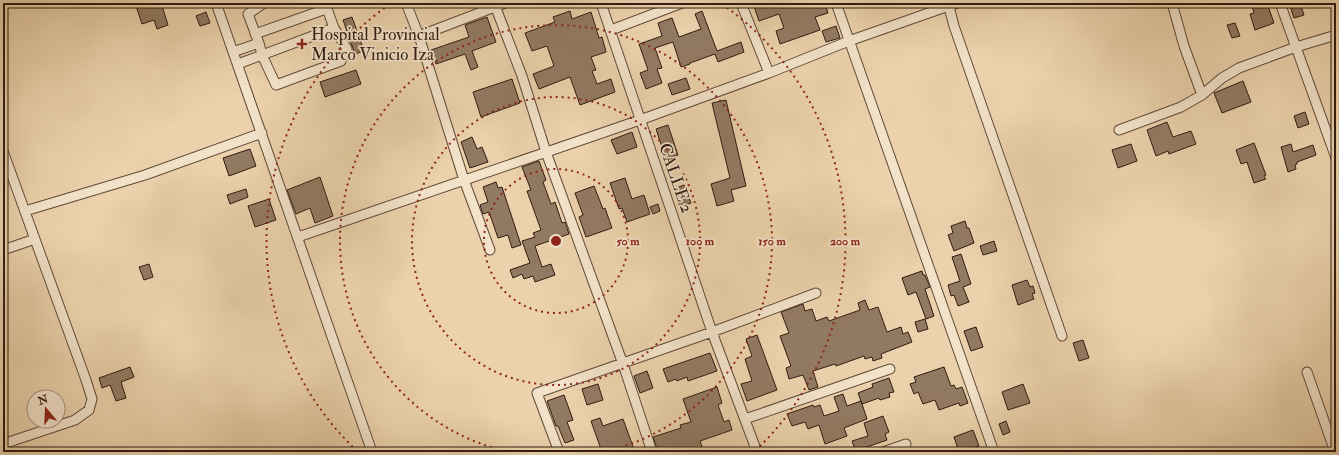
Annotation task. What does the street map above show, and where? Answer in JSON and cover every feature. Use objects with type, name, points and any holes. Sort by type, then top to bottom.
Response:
[{"type":"street","points":[[216,3],[372,452]]},
{"type":"street","points":[[255,34],[326,6],[334,28],[347,49],[342,61],[276,85],[262,55],[248,14],[264,3]]},
{"type":"street","points":[[406,3],[419,36],[464,180],[490,250]]},
{"type":"street","points":[[419,36],[495,5],[505,3]]},
{"type":"street","name":"CALLE 2","points":[[601,3],[712,332],[757,452]]},
{"type":"street","points":[[611,30],[682,3]]},
{"type":"street","points":[[741,3],[769,73]]},
{"type":"street","points":[[836,3],[994,452]]},
{"type":"street","points":[[1172,3],[1184,46],[1202,95]]},
{"type":"street","points":[[1280,3],[1336,158]]},
{"type":"street","points":[[298,237],[640,120],[951,4],[954,26],[1062,336]]},
{"type":"street","points":[[495,5],[522,76],[546,152],[623,364],[652,452]]},
{"type":"street","points":[[238,64],[334,28]]},
{"type":"street","points":[[1119,130],[1181,108],[1202,95],[1222,78],[1239,68],[1296,47],[1336,35]]},
{"type":"street","points":[[233,52],[259,43]]},
{"type":"street","points":[[25,211],[145,175],[262,133]]},
{"type":"street","points":[[3,151],[92,399],[89,410],[75,420],[3,444]]},
{"type":"street","points":[[3,250],[35,239]]},
{"type":"street","points":[[559,452],[537,393],[623,364],[816,293]]},
{"type":"street","points":[[745,420],[890,369]]},
{"type":"street","points":[[1307,372],[1334,439],[1335,452]]},
{"type":"street","points":[[883,452],[906,444]]},
{"type":"building","points":[[135,3],[161,3],[168,25],[157,29],[154,20],[142,24]]},
{"type":"building","points":[[753,3],[825,3],[828,13],[815,17],[820,30],[780,44],[776,31],[784,28],[779,14],[759,21]]},
{"type":"building","points":[[1259,3],[1261,8],[1268,6],[1274,23],[1255,30],[1250,14],[1254,13],[1252,6]]},
{"type":"building","points":[[1289,3],[1300,3],[1304,15],[1294,18]]},
{"type":"building","points":[[570,11],[572,19],[591,12],[599,38],[602,37],[606,52],[591,57],[596,70],[592,71],[597,84],[611,79],[615,92],[580,105],[570,77],[539,89],[533,74],[554,66],[547,46],[532,51],[525,33],[555,22],[553,17]]},
{"type":"building","points":[[702,11],[717,51],[741,42],[744,52],[718,62],[715,54],[681,67],[673,42],[655,48],[662,68],[657,69],[662,83],[646,89],[640,73],[648,70],[639,44],[662,36],[658,23],[672,18],[679,37],[701,29],[695,14]]},
{"type":"building","points":[[206,12],[210,23],[200,26],[196,16]]},
{"type":"building","points":[[352,17],[364,51],[355,54],[343,20]]},
{"type":"building","points":[[487,17],[496,42],[472,51],[478,67],[471,70],[465,54],[436,64],[431,50],[469,37],[465,25]]},
{"type":"building","points":[[1235,23],[1240,36],[1232,38],[1227,25]]},
{"type":"building","points":[[836,26],[840,38],[826,42],[822,31]]},
{"type":"building","points":[[356,70],[361,84],[325,97],[320,82]]},
{"type":"building","points":[[686,78],[690,89],[672,95],[668,84]]},
{"type":"building","points":[[512,79],[520,103],[481,117],[473,92]]},
{"type":"building","points":[[1243,81],[1251,102],[1222,113],[1214,93]]},
{"type":"building","points":[[726,100],[746,186],[731,190],[734,201],[717,206],[711,184],[730,178],[712,103]]},
{"type":"building","points":[[1305,112],[1309,124],[1298,128],[1294,116]]},
{"type":"building","points":[[1167,122],[1173,137],[1191,131],[1196,144],[1169,154],[1168,151],[1156,156],[1147,130]]},
{"type":"building","points":[[668,125],[678,155],[666,159],[656,129]]},
{"type":"building","points":[[632,132],[637,147],[617,154],[611,140]]},
{"type":"building","points":[[472,137],[477,149],[482,147],[488,162],[470,168],[461,142]]},
{"type":"building","points":[[1254,143],[1266,175],[1264,176],[1266,179],[1254,183],[1247,162],[1241,164],[1236,150]]},
{"type":"building","points":[[1131,144],[1137,161],[1118,168],[1112,150]]},
{"type":"building","points":[[1291,144],[1293,152],[1313,145],[1316,155],[1297,162],[1295,165],[1296,169],[1288,172],[1281,147]]},
{"type":"building","points":[[250,149],[256,166],[229,176],[223,158]]},
{"type":"building","points":[[539,161],[546,180],[543,182],[551,204],[555,202],[562,223],[565,222],[569,234],[535,246],[542,267],[551,264],[555,275],[535,282],[533,276],[524,279],[522,274],[513,278],[510,270],[530,263],[522,241],[535,237],[533,233],[541,230],[527,191],[531,190],[522,167]]},
{"type":"building","points":[[320,177],[333,216],[315,223],[310,208],[296,214],[287,190]]},
{"type":"building","points":[[625,178],[632,199],[644,195],[650,214],[627,222],[622,208],[619,209],[610,183]]},
{"type":"building","points":[[496,182],[498,188],[502,187],[521,245],[512,248],[508,235],[498,238],[489,212],[483,214],[480,205],[488,202],[483,187]]},
{"type":"building","points":[[684,185],[691,203],[680,207],[674,189]]},
{"type":"building","points":[[594,186],[603,209],[605,208],[612,228],[586,237],[579,217],[583,215],[575,193]]},
{"type":"building","points":[[246,189],[248,197],[230,204],[227,195]]},
{"type":"building","points":[[269,199],[276,220],[255,227],[248,206]]},
{"type":"building","points":[[658,204],[660,211],[653,214],[650,207]]},
{"type":"building","points":[[965,221],[974,243],[954,251],[948,235],[953,233],[951,226]]},
{"type":"building","points":[[994,241],[997,251],[983,255],[980,246]]},
{"type":"building","points":[[961,254],[971,284],[963,287],[969,302],[958,306],[954,295],[951,296],[948,285],[960,281],[952,257]]},
{"type":"building","points":[[149,264],[153,277],[144,280],[139,267]]},
{"type":"building","points":[[922,271],[930,287],[925,289],[934,316],[926,319],[916,292],[908,295],[902,278]]},
{"type":"building","points":[[1027,280],[1030,287],[1033,286],[1035,293],[1032,294],[1034,299],[1018,305],[1012,285]]},
{"type":"building","points":[[865,300],[869,310],[878,307],[887,332],[901,327],[903,334],[908,332],[912,342],[881,354],[882,358],[873,361],[872,357],[865,359],[864,356],[836,366],[835,364],[813,371],[818,387],[809,390],[803,375],[789,379],[786,368],[791,366],[780,336],[789,333],[781,312],[803,304],[805,311],[812,309],[816,321],[827,317],[829,321],[860,310],[858,303]]},
{"type":"building","points":[[925,319],[928,329],[918,332],[915,322]]},
{"type":"building","points":[[976,327],[983,347],[971,351],[964,331]]},
{"type":"building","points":[[757,335],[777,390],[747,401],[741,384],[752,381],[745,359],[752,356],[746,339]]},
{"type":"building","points":[[1083,340],[1089,358],[1079,361],[1073,343]]},
{"type":"building","points":[[710,353],[717,371],[688,381],[687,377],[677,381],[676,379],[668,382],[663,369]]},
{"type":"building","points":[[130,367],[134,377],[121,382],[126,398],[116,401],[110,385],[102,388],[99,378]]},
{"type":"building","points":[[944,367],[951,386],[954,385],[956,389],[962,387],[968,403],[960,406],[959,403],[939,410],[935,400],[923,404],[918,392],[914,394],[910,384],[916,382],[914,377]]},
{"type":"building","points":[[647,371],[653,388],[640,393],[634,376]]},
{"type":"building","points":[[889,378],[894,392],[889,393],[890,397],[880,400],[879,398],[862,404],[858,393],[873,387],[872,384]]},
{"type":"building","points":[[598,384],[603,400],[587,405],[582,389]]},
{"type":"building","points":[[1023,384],[1030,403],[1008,410],[1002,392]]},
{"type":"building","points":[[717,387],[722,403],[718,405],[724,422],[729,420],[732,430],[700,441],[704,452],[658,452],[653,437],[681,428],[680,425],[691,422],[683,399]]},
{"type":"building","points":[[843,394],[847,406],[861,401],[867,419],[844,428],[847,436],[825,444],[819,425],[808,429],[805,422],[792,426],[787,414],[813,405],[814,407],[820,405],[824,416],[839,411],[834,397]]},
{"type":"building","points":[[564,395],[573,420],[567,422],[574,440],[565,443],[558,426],[556,426],[547,401]]},
{"type":"building","points":[[883,416],[889,432],[885,434],[887,440],[856,452],[852,441],[868,436],[864,423]]},
{"type":"building","points":[[600,418],[603,426],[623,419],[635,452],[602,452],[591,421]]},
{"type":"building","points":[[1006,421],[1010,432],[1003,435],[999,424]]},
{"type":"building","points":[[973,430],[979,446],[959,452],[954,437]]},
{"type":"place","name":"Hospital Provincial Marco Vinicio Iza","points":[[302,44]]}]
